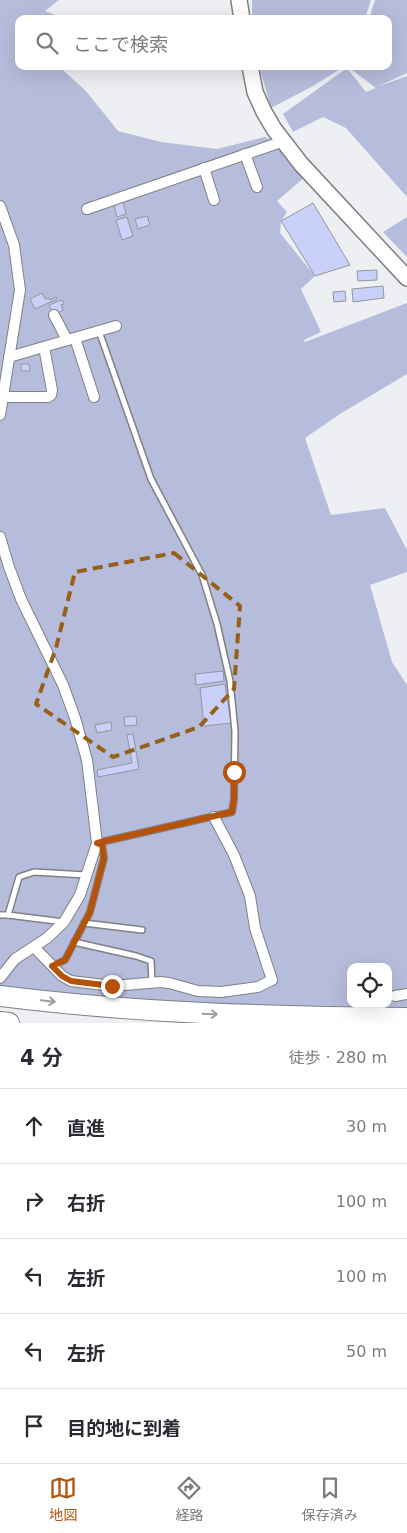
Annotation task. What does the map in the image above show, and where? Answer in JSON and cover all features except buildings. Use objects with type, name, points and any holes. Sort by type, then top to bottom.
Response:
[{"type":"highway","points":[[0,996],[203,1014],[407,1018]]},
{"type":"highway","points":[[0,1022],[9,1023]]},
{"type":"street","points":[[239,0],[241,15]]},
{"type":"street","points":[[251,70],[255,92],[274,129],[302,164],[407,278]]},
{"type":"street","points":[[87,209],[284,141]]},
{"type":"street","points":[[245,154],[257,187]]},
{"type":"street","points":[[204,168],[214,200]]},
{"type":"street","points":[[0,206],[14,245],[20,290],[0,415]]},
{"type":"street","points":[[54,315],[71,339],[94,397]]},
{"type":"street","points":[[9,357],[116,326]]},
{"type":"street","points":[[4,397],[48,397],[51,395],[52,390],[44,347]]},
{"type":"street","points":[[0,537],[21,599],[63,685],[75,718],[87,760],[97,843],[80,895],[64,922],[34,947],[15,959],[0,978]]},
{"type":"street","points":[[34,947],[62,976],[71,981],[112,986],[169,983],[198,991],[221,992],[258,987],[272,980],[255,928],[250,896],[234,855],[214,817]]},
{"type":"street","points":[[395,996],[407,994]]},
{"type":"lane","points":[[97,843],[232,812],[235,739],[230,681],[217,624],[202,575],[151,479],[99,331]]},
{"type":"lane","points":[[52,966],[65,960],[90,912],[104,858],[102,845],[97,843]]},
{"type":"lane","points":[[8,915],[19,877],[34,872],[87,875]]},
{"type":"lane","points":[[0,915],[64,922]]},
{"type":"lane","points":[[84,922],[142,930]]},
{"type":"lane","points":[[74,942],[151,961],[152,983]]},
{"type":"highlighted area","points":[[174,553],[240,606],[234,689],[199,727],[113,757],[36,704],[56,648],[75,572]]},
{"type":"shaded area","points":[[0,0],[59,0],[45,11],[55,15],[15,15],[15,70],[64,70],[86,91],[118,131],[161,142],[217,149],[265,137],[282,144],[305,177],[277,201],[287,212],[281,221],[280,233],[315,276],[301,289],[321,332],[304,340],[305,342],[407,303],[407,374],[340,414],[305,438],[331,515],[385,508],[407,550],[407,572],[370,585],[392,662],[407,685],[407,1007],[392,1007],[392,963],[347,963],[347,1007],[251,1006],[0,988]]},
{"type":"shaded area","points":[[252,0],[371,0],[366,15],[252,15]]},
{"type":"shaded area","points":[[375,0],[407,0],[407,73],[377,87],[407,76],[407,197],[346,128],[323,117],[293,132],[283,114],[344,70],[349,70],[366,92],[376,88],[352,70],[392,70],[392,15],[370,15]]},
{"type":"shaded area","points":[[260,70],[339,70],[313,86],[271,108]]},
{"type":"shaded area","points":[[407,217],[407,257],[383,232]]},
{"type":"route","points":[[112,986],[71,981],[62,976],[52,966],[65,960],[90,912],[104,858],[102,845],[97,843],[232,812],[234,772]]}]
